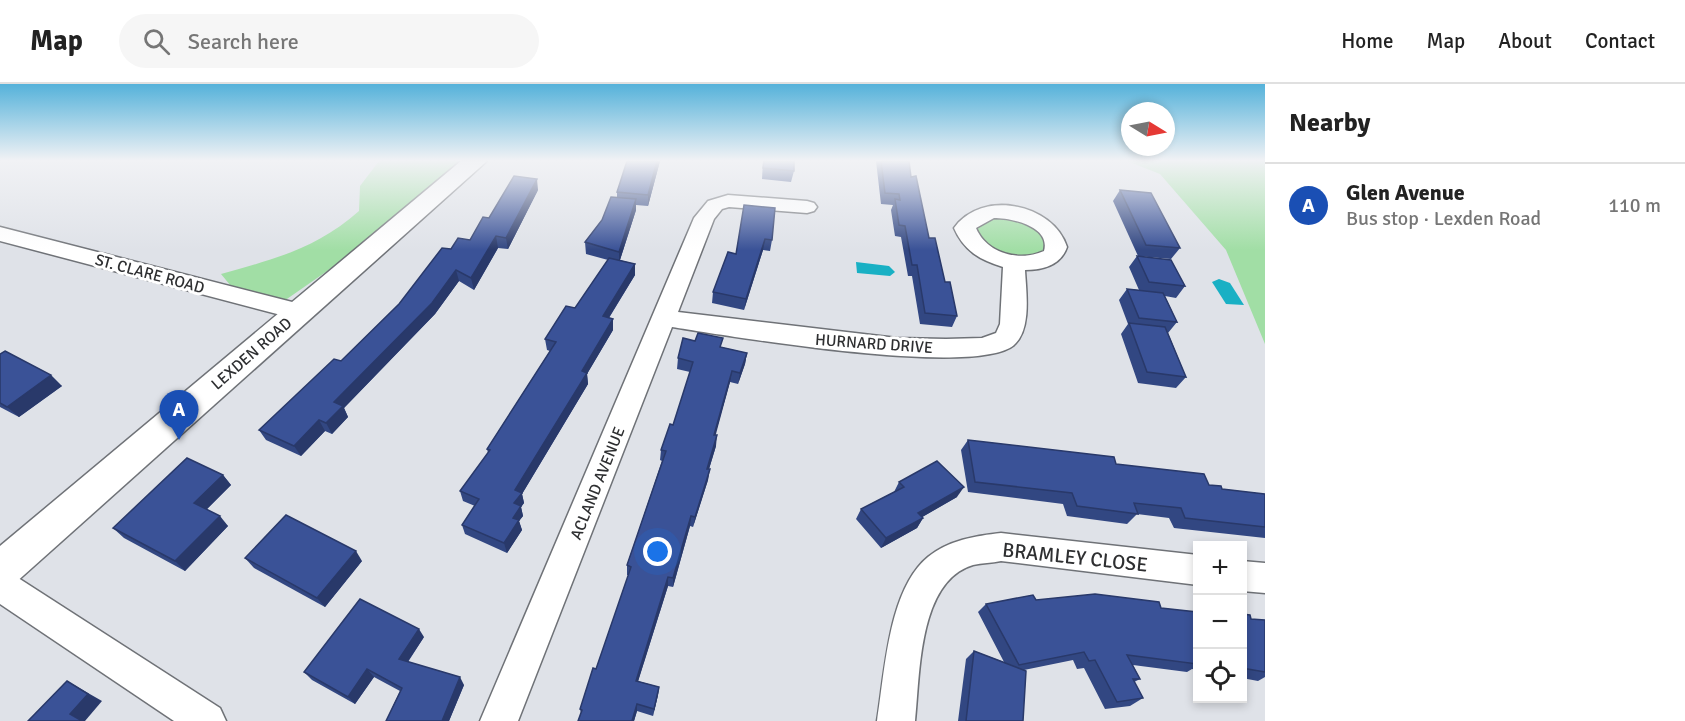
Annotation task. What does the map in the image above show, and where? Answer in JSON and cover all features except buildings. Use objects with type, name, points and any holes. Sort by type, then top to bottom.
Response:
[{"type":"main road","name":"LEXDEN ROAD","points":[[0,571],[441,191]]},
{"type":"street","name":"ACLAND AVENUE","points":[[499,721],[704,218],[715,206],[743,201],[807,207]]},
{"type":"street","name":"ST. CLARE ROAD","points":[[0,234],[300,312]]},
{"type":"street","name":"HURNARD DRIVE","points":[[664,318],[818,339],[924,349],[990,345],[1004,340],[1010,332],[1014,311],[1014,263]]},
{"type":"street","name":"BRAMLEY CLOSE","points":[[896,721],[909,628],[921,591],[939,567],[966,552],[1001,547],[1193,570]]},
{"type":"street","points":[[1247,576],[1265,578]]},
{"type":"street","points":[[0,585],[207,721]]},
{"type":"green space","points":[[360,191],[426,191],[346,258],[284,301],[235,291],[221,274],[310,244],[327,235],[359,211]]},
{"type":"green space","points":[[1175,191],[1265,191],[1265,344],[1226,250]]},
{"type":"green space","points":[[1003,215],[1037,226],[1050,247],[1038,258],[999,255],[973,234],[976,222]]},
{"type":"water","points":[[856,262],[889,266],[895,272],[890,276],[857,273]]},
{"type":"water","points":[[1219,279],[1230,283],[1244,305],[1226,304],[1212,282]]},
{"type":"place","name":"Glen Avenue","points":[[179,440]]}]
